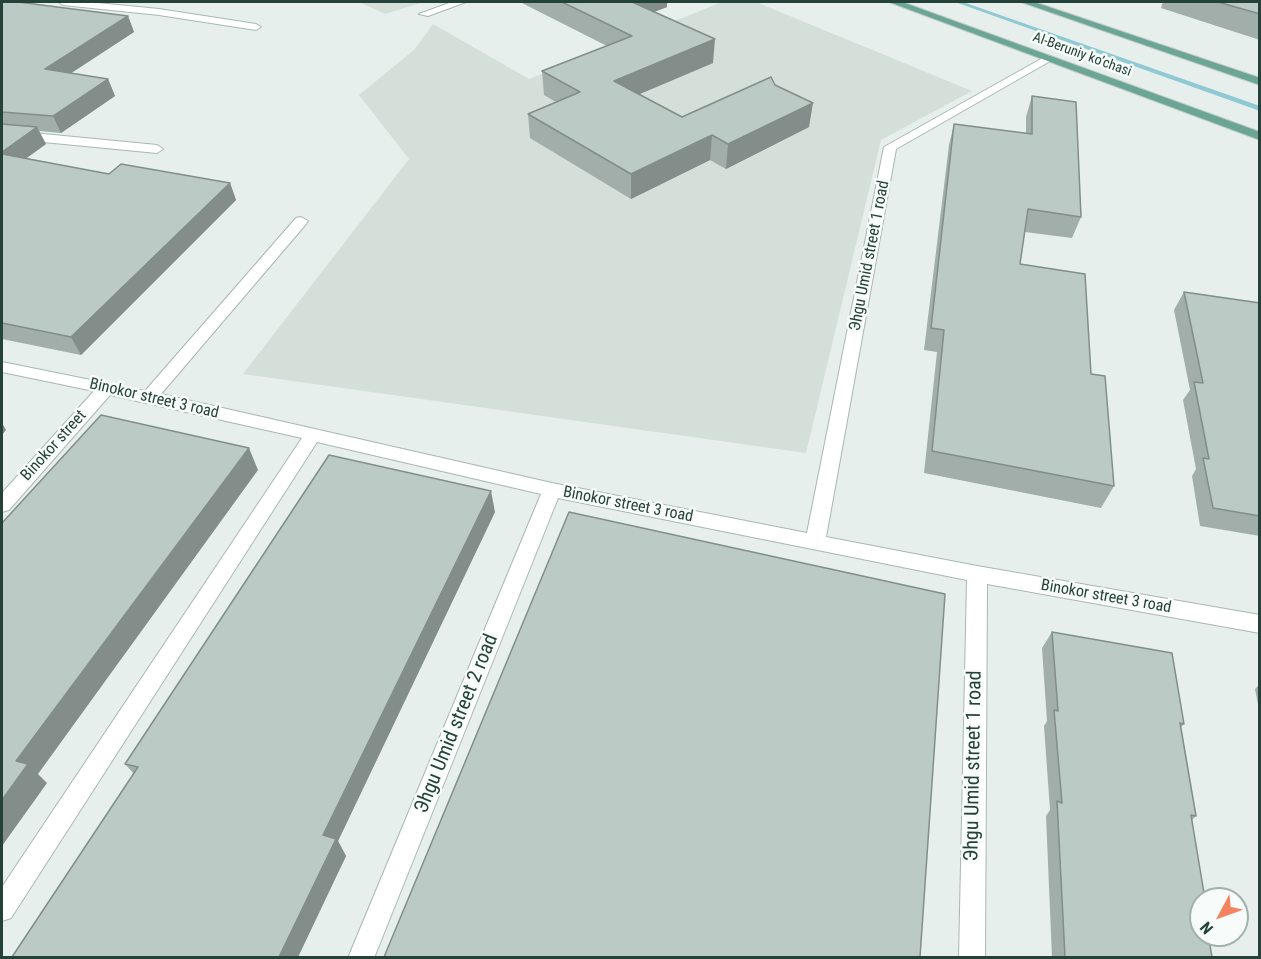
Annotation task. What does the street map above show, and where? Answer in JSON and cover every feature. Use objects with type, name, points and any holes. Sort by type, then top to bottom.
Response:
[{"type":"main road","name":"Al-Beruniy ko’chasi","points":[[894,2],[1260,136]]},
{"type":"main road","name":"Al-Beruniy ko’chasi","points":[[1026,2],[1260,82]]},
{"type":"street","points":[[63,2],[159,12],[256,27]]},
{"type":"street","points":[[424,14],[460,2]]},
{"type":"street","name":"Эhgu Umid street 1 road","points":[[815,542],[890,147],[1047,58]]},
{"type":"street","points":[[2,134],[158,149]]},
{"type":"street","points":[[149,397],[301,221]]},
{"type":"street","name":"Binokor street 3 road","points":[[2,367],[149,397],[552,490],[977,574],[1260,624]]},
{"type":"street","name":"Binokor street","points":[[2,505],[107,388]]},
{"type":"street","points":[[2,909],[313,435]]},
{"type":"street","name":"Эhgu Umid street 2 road","points":[[361,957],[552,490]]},
{"type":"street","name":"Эhgu Umid street 1 road","points":[[972,957],[977,574]]},
{"type":"shaded area","points":[[359,2],[424,2],[385,14]]},
{"type":"shaded area","points":[[722,2],[756,2],[972,91],[881,140],[806,453],[243,374],[409,159],[359,95],[415,49],[433,24],[529,79]]},
{"type":"building","points":[[2,2],[128,16],[45,69],[108,79],[53,116],[2,112]]},
{"type":"building","points":[[562,2],[632,2],[715,39],[614,81],[682,117],[771,77],[775,85],[813,103],[728,144],[712,135],[631,174],[528,114],[580,92],[542,71],[632,36]]},
{"type":"building","points":[[1218,2],[1260,2],[1260,14]]},
{"type":"building","points":[[1032,96],[1076,102],[1081,217],[1028,209],[1020,264],[1085,274],[1091,374],[1105,376],[1114,486],[932,451],[944,330],[931,328],[954,124],[1032,134]]},
{"type":"building","points":[[2,124],[37,127],[2,152]]},
{"type":"building","points":[[2,154],[109,174],[121,164],[230,183],[71,337],[2,323]]},
{"type":"building","points":[[1184,292],[1260,303],[1260,516],[1213,508],[1203,458],[1209,459],[1194,382],[1203,383]]},
{"type":"building","points":[[101,415],[249,448],[16,761],[28,764],[2,800],[2,523]]},
{"type":"building","points":[[329,455],[491,491],[323,835],[336,839],[279,957],[12,957],[138,767],[125,764]]},
{"type":"building","points":[[569,512],[945,594],[920,957],[384,957]]},
{"type":"building","points":[[1052,632],[1172,653],[1184,724],[1180,723],[1196,816],[1191,815],[1203,887],[1189,887],[1189,947],[1210,947],[1212,957],[1065,957],[1057,801],[1062,803],[1054,710],[1058,711]]},
{"type":"waterway","points":[[958,2],[1260,109]]}]
